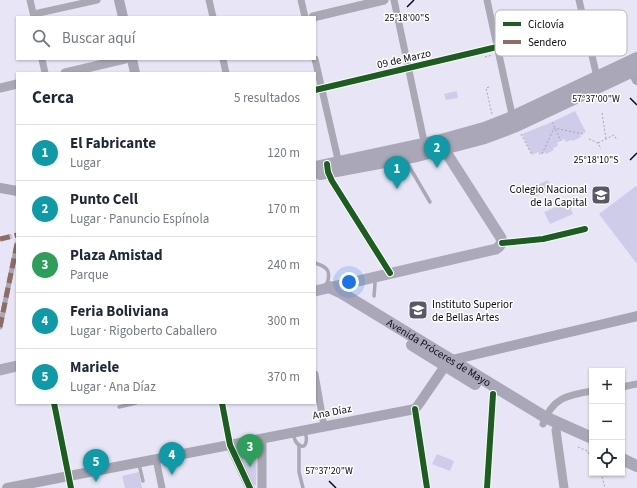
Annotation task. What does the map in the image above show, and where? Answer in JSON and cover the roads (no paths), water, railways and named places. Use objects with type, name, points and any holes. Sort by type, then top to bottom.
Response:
[{"type":"highway","points":[[516,126],[597,77],[637,58]]},
{"type":"highway","points":[[316,175],[334,167],[442,145],[484,128],[516,126],[635,73]]},
{"type":"highway","points":[[316,167],[334,167],[385,162],[402,159],[426,148]]},
{"type":"highway","name":"Avenida Próceres de Mayo","points":[[320,290],[336,297],[417,349],[448,363],[544,421],[556,430],[589,447]]},
{"type":"highway","name":"Avenida Próceres de Mayo","points":[[320,290],[340,292],[493,394],[544,421],[589,437]]},
{"type":"highway","points":[[625,452],[637,458]]},
{"type":"highway","points":[[625,460],[637,466]]},
{"type":"main road","points":[[119,0],[123,16]]},
{"type":"main road","points":[[132,60],[135,72]]},
{"type":"main road","points":[[320,290],[500,247],[502,243],[501,238],[442,145]]},
{"type":"main road","points":[[0,188],[16,192]]},
{"type":"main road","points":[[415,409],[448,363],[637,316]]},
{"type":"main road","points":[[0,364],[16,361]]},
{"type":"main road","points":[[0,370],[16,366]]},
{"type":"main road","name":"Ana Díaz","points":[[7,488],[415,409]]},
{"type":"street","points":[[30,0],[34,16],[96,0]]},
{"type":"street","points":[[209,0],[213,16]]},
{"type":"street","points":[[301,0],[305,16]]},
{"type":"street","points":[[316,17],[384,0]]},
{"type":"street","points":[[394,0],[426,148]]},
{"type":"street","points":[[487,0],[495,38]]},
{"type":"street","points":[[579,0],[581,10]]},
{"type":"street","name":"09 de Marzo","points":[[319,89],[495,47]]},
{"type":"street","points":[[499,56],[516,126]]},
{"type":"street","points":[[592,56],[597,77]]},
{"type":"street","points":[[42,60],[45,72]]},
{"type":"street","points":[[69,72],[121,60]]},
{"type":"street","points":[[223,60],[226,72]]},
{"type":"street","points":[[315,60],[319,89],[334,167],[334,185],[390,274]]},
{"type":"street","points":[[0,88],[16,84]]},
{"type":"street","points":[[502,243],[543,239],[585,229]]},
{"type":"street","points":[[0,327],[16,249]]},
{"type":"street","points":[[316,380],[324,426]]},
{"type":"street","points":[[625,386],[637,384]]},
{"type":"street","points":[[544,421],[554,406],[563,398],[573,394],[589,391]]},
{"type":"street","points":[[487,488],[493,394]]},
{"type":"street","points":[[54,404],[71,488]]},
{"type":"street","points":[[222,404],[230,445],[250,488]]},
{"type":"street","points":[[415,409],[426,488]]},
{"type":"street","points":[[556,430],[564,488]]},
{"type":"street","points":[[262,439],[262,488]]},
{"type":"street","points":[[156,459],[162,488]]},
{"type":"lane","points":[[385,162],[395,176],[401,179],[404,178],[406,174],[402,159]]},
{"type":"lane","points":[[402,159],[408,165],[430,202]]},
{"type":"lane","points":[[316,263],[327,270],[329,274],[320,290]]},
{"type":"lane","points":[[373,277],[375,284],[374,296]]},
{"type":"lane","points":[[119,407],[132,404]]},
{"type":"lane","points":[[299,446],[306,445],[305,430]]},
{"type":"lane","points":[[293,432],[295,440],[299,446],[299,472],[303,488]]},
{"type":"lane","points":[[139,463],[142,481]]},
{"type":"tunnel","points":[[0,239],[16,235]]},
{"type":"place","name":"Punto Cell","points":[[437,168]]},
{"type":"place","name":"El Fabricante","points":[[397,189]]},
{"type":"place","name":"Colegio Nacional de la Capital","points":[[601,195]]},
{"type":"place","name":"Instituto Superior de Bellas Artes","points":[[418,310]]},
{"type":"place","name":"Plaza Amistad","points":[[250,467]]},
{"type":"place","name":"Feria Boliviana","points":[[172,475]]},
{"type":"place","name":"Mariele","points":[[96,482]]}]
